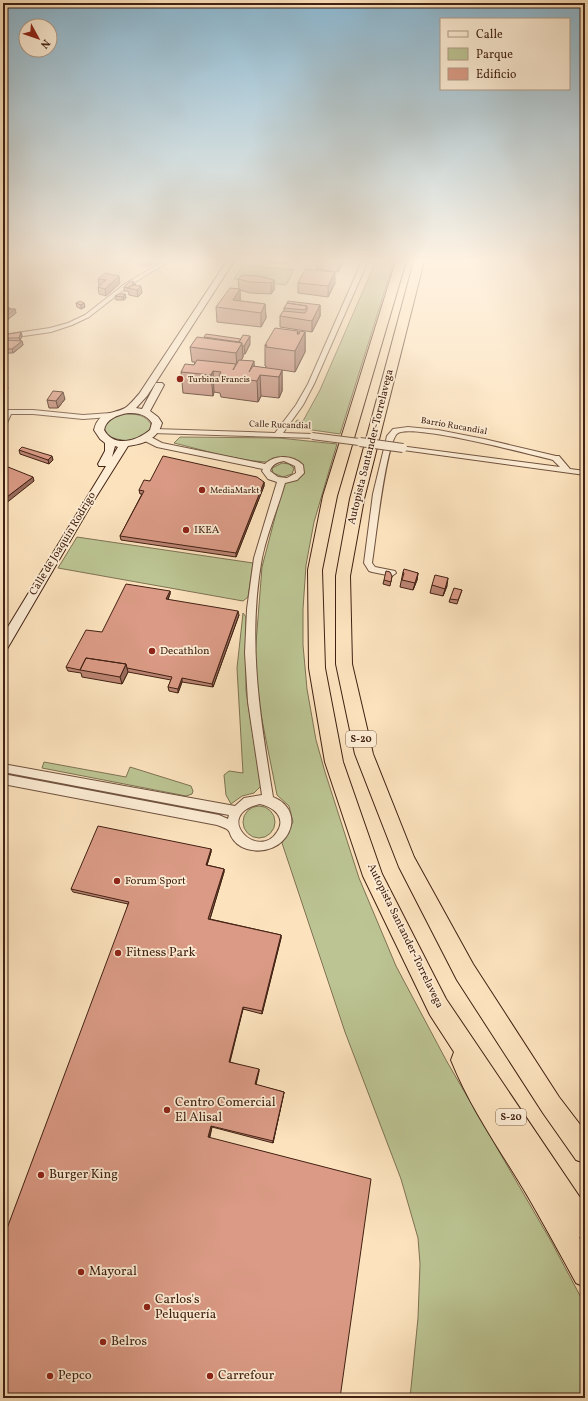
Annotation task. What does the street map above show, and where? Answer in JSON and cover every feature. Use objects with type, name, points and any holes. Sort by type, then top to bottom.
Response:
[{"type":"highway","name":"Autopista Santander-Torrelavega","points":[[381,326],[330,496],[315,570],[317,668],[334,762],[373,876],[438,1007],[585,1227]]},
{"type":"highway","name":"Autopista Santander-Torrelavega","points":[[402,326],[357,499],[343,576],[344,664],[364,754],[406,861],[465,972],[551,1105],[585,1151]]},
{"type":"highway","points":[[465,972],[585,1134]]},
{"type":"highway","points":[[438,1007],[482,1099],[537,1188],[585,1274]]},
{"type":"main road","points":[[128,410],[142,396],[187,326]]},
{"type":"main road","points":[[145,412],[151,398],[196,326]]},
{"type":"main road","points":[[128,410],[145,412],[156,420],[157,426],[155,431],[146,438],[125,444],[110,441],[100,434],[100,426],[103,421],[111,415],[128,410]]},
{"type":"main road","name":"Calle de Joaquín Rodrigo","points":[[3,628],[108,456],[110,451],[110,441]]},
{"type":"main road","name":"Calle de Joaquín Rodrigo","points":[[3,646],[83,510],[125,444]]},
{"type":"street","points":[[3,337],[51,330],[62,326]]},
{"type":"street","points":[[278,434],[299,406],[311,384],[336,326]]},
{"type":"street","points":[[3,422],[5,413],[33,412],[83,417],[111,415]]},
{"type":"street","points":[[83,417],[100,426]]},
{"type":"street","name":"Barrio Rucandial","points":[[392,573],[372,569],[368,563],[377,494],[386,452],[391,436],[396,431],[408,429],[484,441],[556,458],[568,471]]},
{"type":"street","name":"Calle Rucandial","points":[[155,431],[312,436],[568,471]]},
{"type":"street","points":[[146,438],[160,446],[267,467],[275,461],[284,459],[299,465],[301,470],[298,475],[291,479],[282,480],[271,477],[266,471],[267,467]]},
{"type":"street","points":[[568,471],[585,473]]},
{"type":"street","points":[[268,800],[253,702],[250,653],[252,609],[258,558],[282,480]]},
{"type":"street","points":[[3,768],[236,811]]},
{"type":"street","points":[[3,779],[218,820],[232,827],[238,838],[249,845],[263,846],[276,840],[285,830],[286,817],[279,806],[268,800],[252,800],[244,803],[236,811],[232,827]]},
{"type":"green space","points":[[348,326],[374,326],[340,434],[292,427],[297,420],[303,421],[320,390]]},
{"type":"green space","points":[[127,414],[134,414],[149,421],[151,424],[149,431],[140,438],[133,440],[112,438],[107,435],[104,427],[108,421]]},
{"type":"green space","points":[[180,437],[279,438],[337,444],[314,522],[306,565],[303,609],[303,645],[307,689],[316,740],[359,878],[396,966],[446,1060],[551,1241],[585,1305],[585,1398],[410,1398],[418,1318],[420,1264],[418,1238],[401,1179],[345,1032],[282,843],[293,822],[289,806],[277,795],[260,710],[255,656],[262,567],[284,483],[303,472],[300,462],[294,459],[289,458],[270,462],[230,457],[174,443]]},
{"type":"green space","points":[[282,463],[289,464],[294,468],[292,474],[283,477],[273,473],[272,468]]},
{"type":"green space","points":[[77,537],[253,563],[248,597],[243,601],[58,568]]},
{"type":"green space","points":[[243,613],[246,617],[246,691],[261,786],[254,793],[242,796],[231,804],[226,795],[224,775],[229,771],[243,773],[237,668]]},
{"type":"green space","points":[[44,762],[126,777],[130,767],[191,786],[193,791],[192,794],[186,796],[42,768]]},
{"type":"green space","points":[[256,806],[262,806],[272,813],[275,822],[274,828],[268,835],[262,838],[256,838],[246,831],[243,825],[243,819],[250,809]]},
{"type":"building","points":[[275,328],[298,331],[297,334],[299,334],[300,331],[305,332],[295,351],[266,347],[267,345],[265,345]]},
{"type":"building","points":[[21,332],[19,338],[3,338],[3,335]]},
{"type":"building","points":[[206,334],[241,339],[239,342],[204,337]]},
{"type":"building","points":[[243,335],[250,336],[244,346],[242,346],[242,343],[239,342]]},
{"type":"building","points":[[197,337],[242,343],[236,353],[190,347]]},
{"type":"building","points":[[3,340],[22,341],[12,349],[3,349]]},
{"type":"building","points":[[197,360],[236,364],[233,370],[239,360],[254,361],[249,372],[253,366],[282,370],[279,377],[260,375],[257,381],[219,376],[221,372],[213,371],[211,375],[181,372],[185,364],[194,365]]},
{"type":"building","points":[[53,391],[63,392],[56,401],[47,400]]},
{"type":"building","points":[[22,447],[52,456],[48,460],[19,450]]},
{"type":"building","points":[[163,456],[257,477],[264,482],[236,553],[120,536],[144,491],[139,490],[144,480],[150,481]]},
{"type":"building","points":[[3,465],[33,477],[3,500]]},
{"type":"building","points":[[404,569],[418,573],[415,583],[402,580]]},
{"type":"building","points":[[386,571],[390,572],[392,576],[391,582],[384,580]]},
{"type":"building","points":[[435,575],[448,578],[445,589],[432,585]]},
{"type":"building","name":"Decathlon","points":[[126,584],[170,591],[166,599],[238,611],[212,684],[182,678],[178,689],[168,687],[172,677],[127,668],[126,664],[86,658],[80,670],[66,667],[86,630],[102,632]]},
{"type":"building","points":[[454,588],[462,590],[458,600],[450,599]]},
{"type":"building","points":[[86,658],[126,664],[120,677],[80,670]]},
{"type":"building","name":"Centro Comercial El Alisal","points":[[98,826],[211,849],[206,865],[224,869],[208,919],[281,935],[262,1011],[243,1007],[229,1062],[259,1069],[255,1084],[284,1092],[273,1141],[211,1126],[208,1137],[371,1179],[340,1398],[3,1398],[3,1239],[129,902],[71,889]]},
{"type":"place","name":"Turbina Francis","points":[[180,379]]},
{"type":"place","name":"MediaMarkt","points":[[202,490]]},
{"type":"place","name":"IKEA","points":[[186,530]]},
{"type":"place","name":"Decathlon","points":[[152,651]]},
{"type":"place","name":"Forum Sport","points":[[117,881]]},
{"type":"place","name":"Fitness Park","points":[[118,953]]},
{"type":"place","name":"Centro Comercial El Alisal","points":[[167,1110]]},
{"type":"place","name":"Burger King","points":[[41,1175]]},
{"type":"place","name":"Mayoral","points":[[81,1272]]},
{"type":"place","name":"Carlos's Peluquería","points":[[147,1307]]},
{"type":"place","name":"Belros","points":[[103,1342]]},
{"type":"place","name":"Pepco","points":[[50,1376]]},
{"type":"place","name":"Carrefour","points":[[210,1376]]}]
